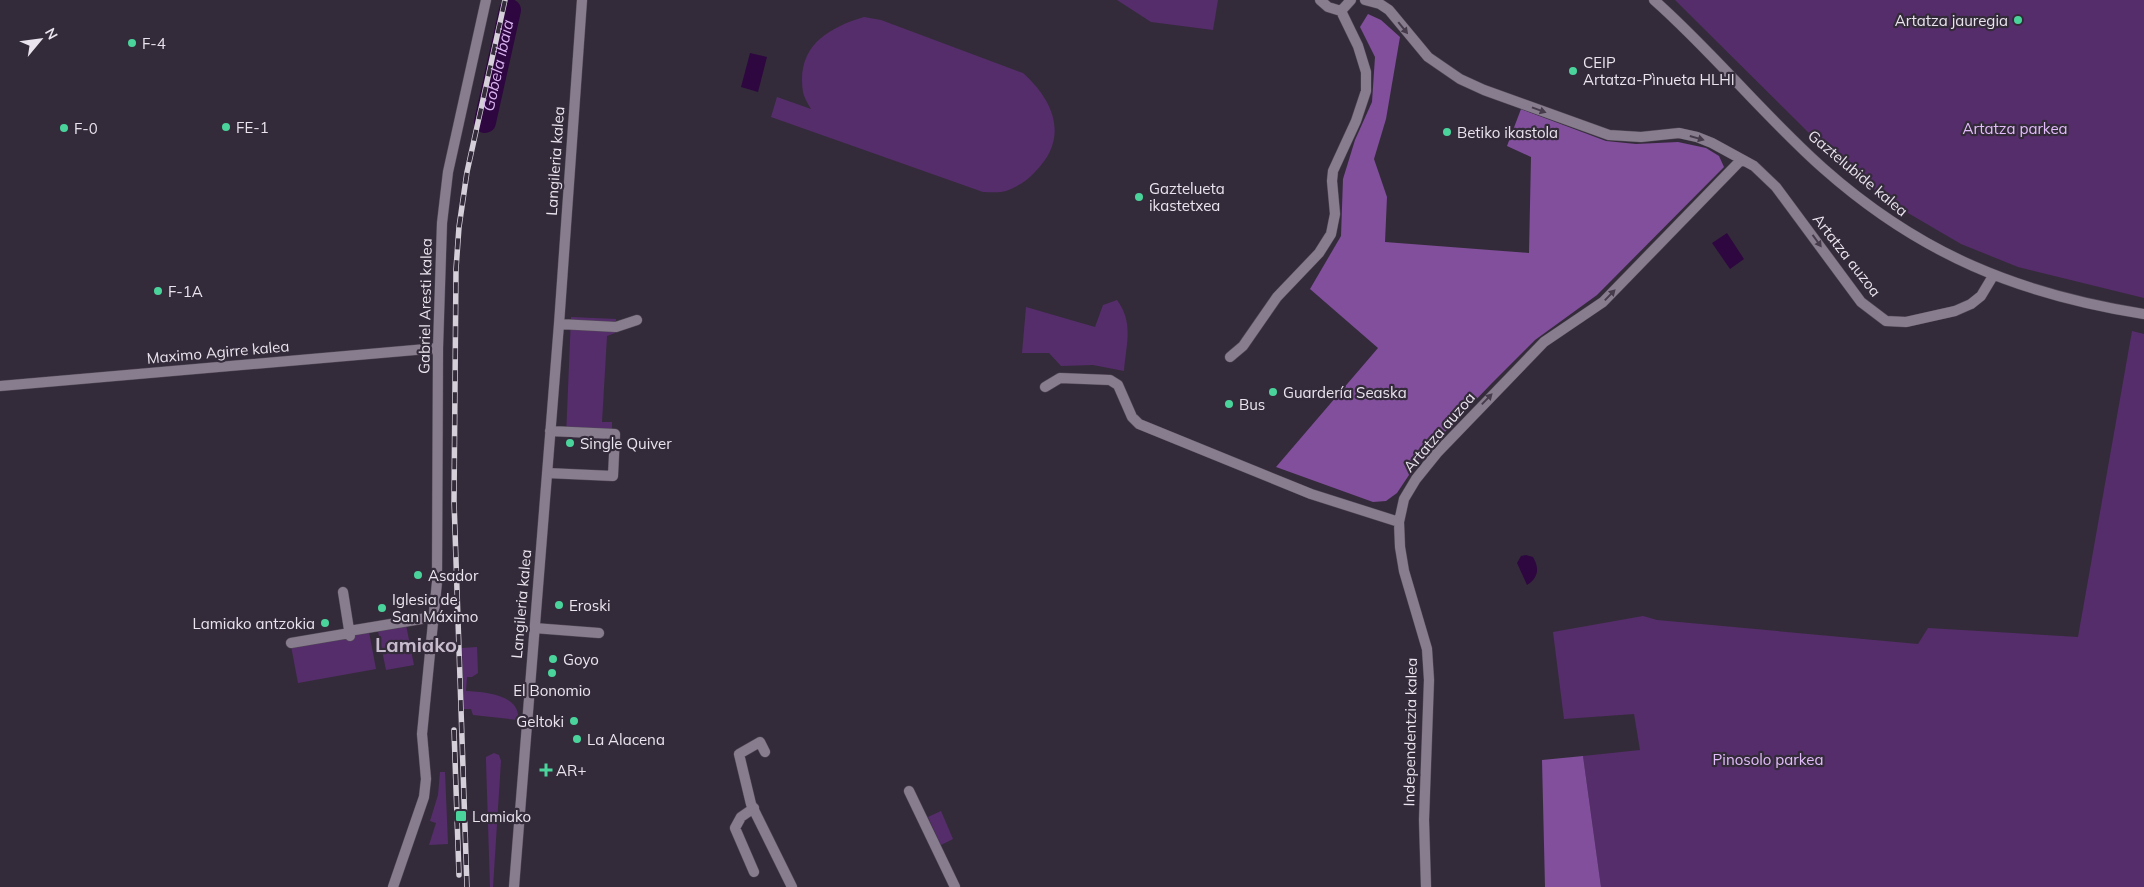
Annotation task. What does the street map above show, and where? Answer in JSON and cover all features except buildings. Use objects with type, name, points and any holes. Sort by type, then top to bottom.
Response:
[{"type":"street","name":"Gabriel Aresti kalea","points":[[393,887],[424,798],[426,778],[422,734],[437,582],[438,348],[442,223],[448,172],[486,0]]},
{"type":"street","name":"Langileria kalea","points":[[514,887],[559,324],[582,0]]},
{"type":"street","points":[[1230,357],[1242,346],[1277,297],[1319,253],[1331,234],[1334,214],[1333,171],[1356,121],[1366,91],[1366,72],[1358,46],[1340,11],[1328,7],[1320,0]]},
{"type":"street","points":[[1340,11],[1351,0]]},
{"type":"street","name":"Artatza auzoa","points":[[1366,0],[1380,4],[1389,10],[1428,57],[1460,79],[1484,90],[1609,135],[1641,137],[1679,134],[1697,137],[1754,166],[1776,187],[1861,302],[1886,321],[1906,322],[1955,311],[1971,304],[1982,296],[1993,276]]},
{"type":"street","name":"Gaztelubide kalea","points":[[1654,0],[1824,169],[1903,230],[1932,247],[1993,276],[2044,292],[2144,314]]},
{"type":"street","name":"Artatza auzoa","points":[[1399,522],[1404,499],[1416,479],[1450,438],[1544,342],[1603,302],[1741,160]]},
{"type":"street","points":[[559,324],[616,327],[637,320]]},
{"type":"street","name":"Maximo Agirre kalea","points":[[0,386],[438,348]]},
{"type":"street","points":[[1045,387],[1060,378],[1110,380],[1118,385],[1132,416],[1139,424],[1310,494],[1399,522]]},
{"type":"street","points":[[547,473],[613,476],[615,434],[550,431]]},
{"type":"street","name":"Independentzia kalea","points":[[1399,522],[1400,547],[1404,571],[1427,649],[1430,680],[1424,812],[1426,887]]},
{"type":"street","points":[[343,592],[350,633]]},
{"type":"street","points":[[291,643],[433,617]]},
{"type":"street","points":[[534,628],[599,634]]},
{"type":"street","points":[[764,752],[760,742],[739,754],[754,808],[792,887]]},
{"type":"street","points":[[909,791],[955,887]]},
{"type":"street","points":[[754,808],[741,817],[735,828],[754,872]]},
{"type":"green space","points":[[1117,0],[1218,0],[1213,30],[1151,22]]},
{"type":"green space","name":"Artatza parkea","points":[[1675,0],[2144,0],[2144,298],[2018,267],[1961,244],[1908,213],[1865,183],[1819,143]]},
{"type":"green space","points":[[864,17],[881,20],[1023,73],[1043,96],[1050,108],[1054,121],[1055,133],[1046,159],[1022,183],[1006,191],[983,192],[771,117],[777,97],[811,109],[804,94],[802,76],[804,63],[809,51],[817,42],[838,27]]},
{"type":"green space","points":[[1117,300],[1126,317],[1128,334],[1124,371],[1093,365],[1061,366],[1049,353],[1022,353],[1026,307],[1095,327],[1103,305]]},
{"type":"green space","points":[[571,317],[616,319],[615,333],[607,336],[602,422],[612,422],[612,440],[566,437]]},
{"type":"green space","name":"Pinosolo parkea","points":[[2132,331],[2144,334],[2144,887],[1601,887],[1583,756],[1640,750],[1634,714],[1564,719],[1553,632],[1643,616],[1657,620],[1918,644],[1928,628],[2078,637]]},
{"type":"green space","points":[[406,625],[414,665],[386,670],[378,631]]},
{"type":"green space","points":[[369,632],[376,669],[298,683],[291,646]]},
{"type":"green space","points":[[477,647],[478,673],[472,677],[467,677],[466,691],[482,692],[508,700],[517,711],[518,720],[473,715],[471,709],[464,709],[462,648]]},
{"type":"green space","points":[[494,753],[499,755],[501,761],[493,887],[490,887],[486,757]]},
{"type":"green space","points":[[440,772],[445,772],[448,844],[429,845],[436,823],[430,821],[438,795]]},
{"type":"green space","points":[[941,811],[953,839],[941,845],[928,817]]},
{"type":"shaded area","points":[[1368,14],[1381,20],[1400,37],[1386,119],[1374,159],[1387,197],[1385,242],[1529,253],[1531,157],[1507,146],[1521,109],[1606,141],[1636,144],[1678,142],[1706,148],[1719,156],[1724,167],[1597,295],[1535,340],[1421,457],[1397,493],[1386,501],[1373,502],[1276,467],[1378,348],[1310,289],[1341,236],[1343,179],[1355,140],[1372,102],[1375,57],[1360,27]]},
{"type":"shaded area","points":[[750,53],[767,57],[758,92],[741,87]]},
{"type":"shaded area","points":[[1727,233],[1744,259],[1730,269],[1712,243]]},
{"type":"shaded area","points":[[1521,556],[1533,557],[1537,565],[1536,576],[1527,585],[1517,563]]},
{"type":"shaded area","points":[[1583,756],[1601,887],[1545,887],[1542,760]]},
{"type":"waterway","name":"Gobela ibaia","points":[[485,122],[510,10]]},
{"type":"railway","points":[[467,887],[454,501],[456,269],[459,227],[467,172],[505,0]]},
{"type":"railway","points":[[454,730],[459,875]]},
{"type":"place","name":"Artatza jauregia","points":[[2018,20]]},
{"type":"place","name":"F-4","points":[[132,43]]},
{"type":"place","name":"CEIP Artatza-Pìnueta HLHI","points":[[1573,71]]},
{"type":"place","name":"FE-1","points":[[226,127]]},
{"type":"place","name":"F-0","points":[[64,128]]},
{"type":"place","name":"Betiko ikastola","points":[[1447,132]]},
{"type":"place","name":"Gaztelueta ikastetxea","points":[[1139,197]]},
{"type":"place","name":"F-1A","points":[[158,291]]},
{"type":"place","name":"Guardería Seaska","points":[[1273,392]]},
{"type":"place","name":"Bus","points":[[1229,404]]},
{"type":"place","name":"Single Quiver","points":[[570,443]]},
{"type":"place","name":"Asador","points":[[418,575]]},
{"type":"place","name":"Eroski","points":[[559,605]]},
{"type":"place","name":"Iglesia de San Máximo","points":[[382,608]]},
{"type":"place","name":"Lamiako antzokia","points":[[325,623]]},
{"type":"place","name":"Goyo","points":[[553,659]]},
{"type":"place","name":"El Bonomio","points":[[552,673]]},
{"type":"place","name":"Geltoki","points":[[574,721]]},
{"type":"place","name":"La Alacena","points":[[577,739]]},
{"type":"place","name":"AR+","points":[[546,770]]},
{"type":"place","name":"Lamiako","points":[[461,816]]},
{"type":"district","name":"Lamiako","points":[[416,644]]}]
